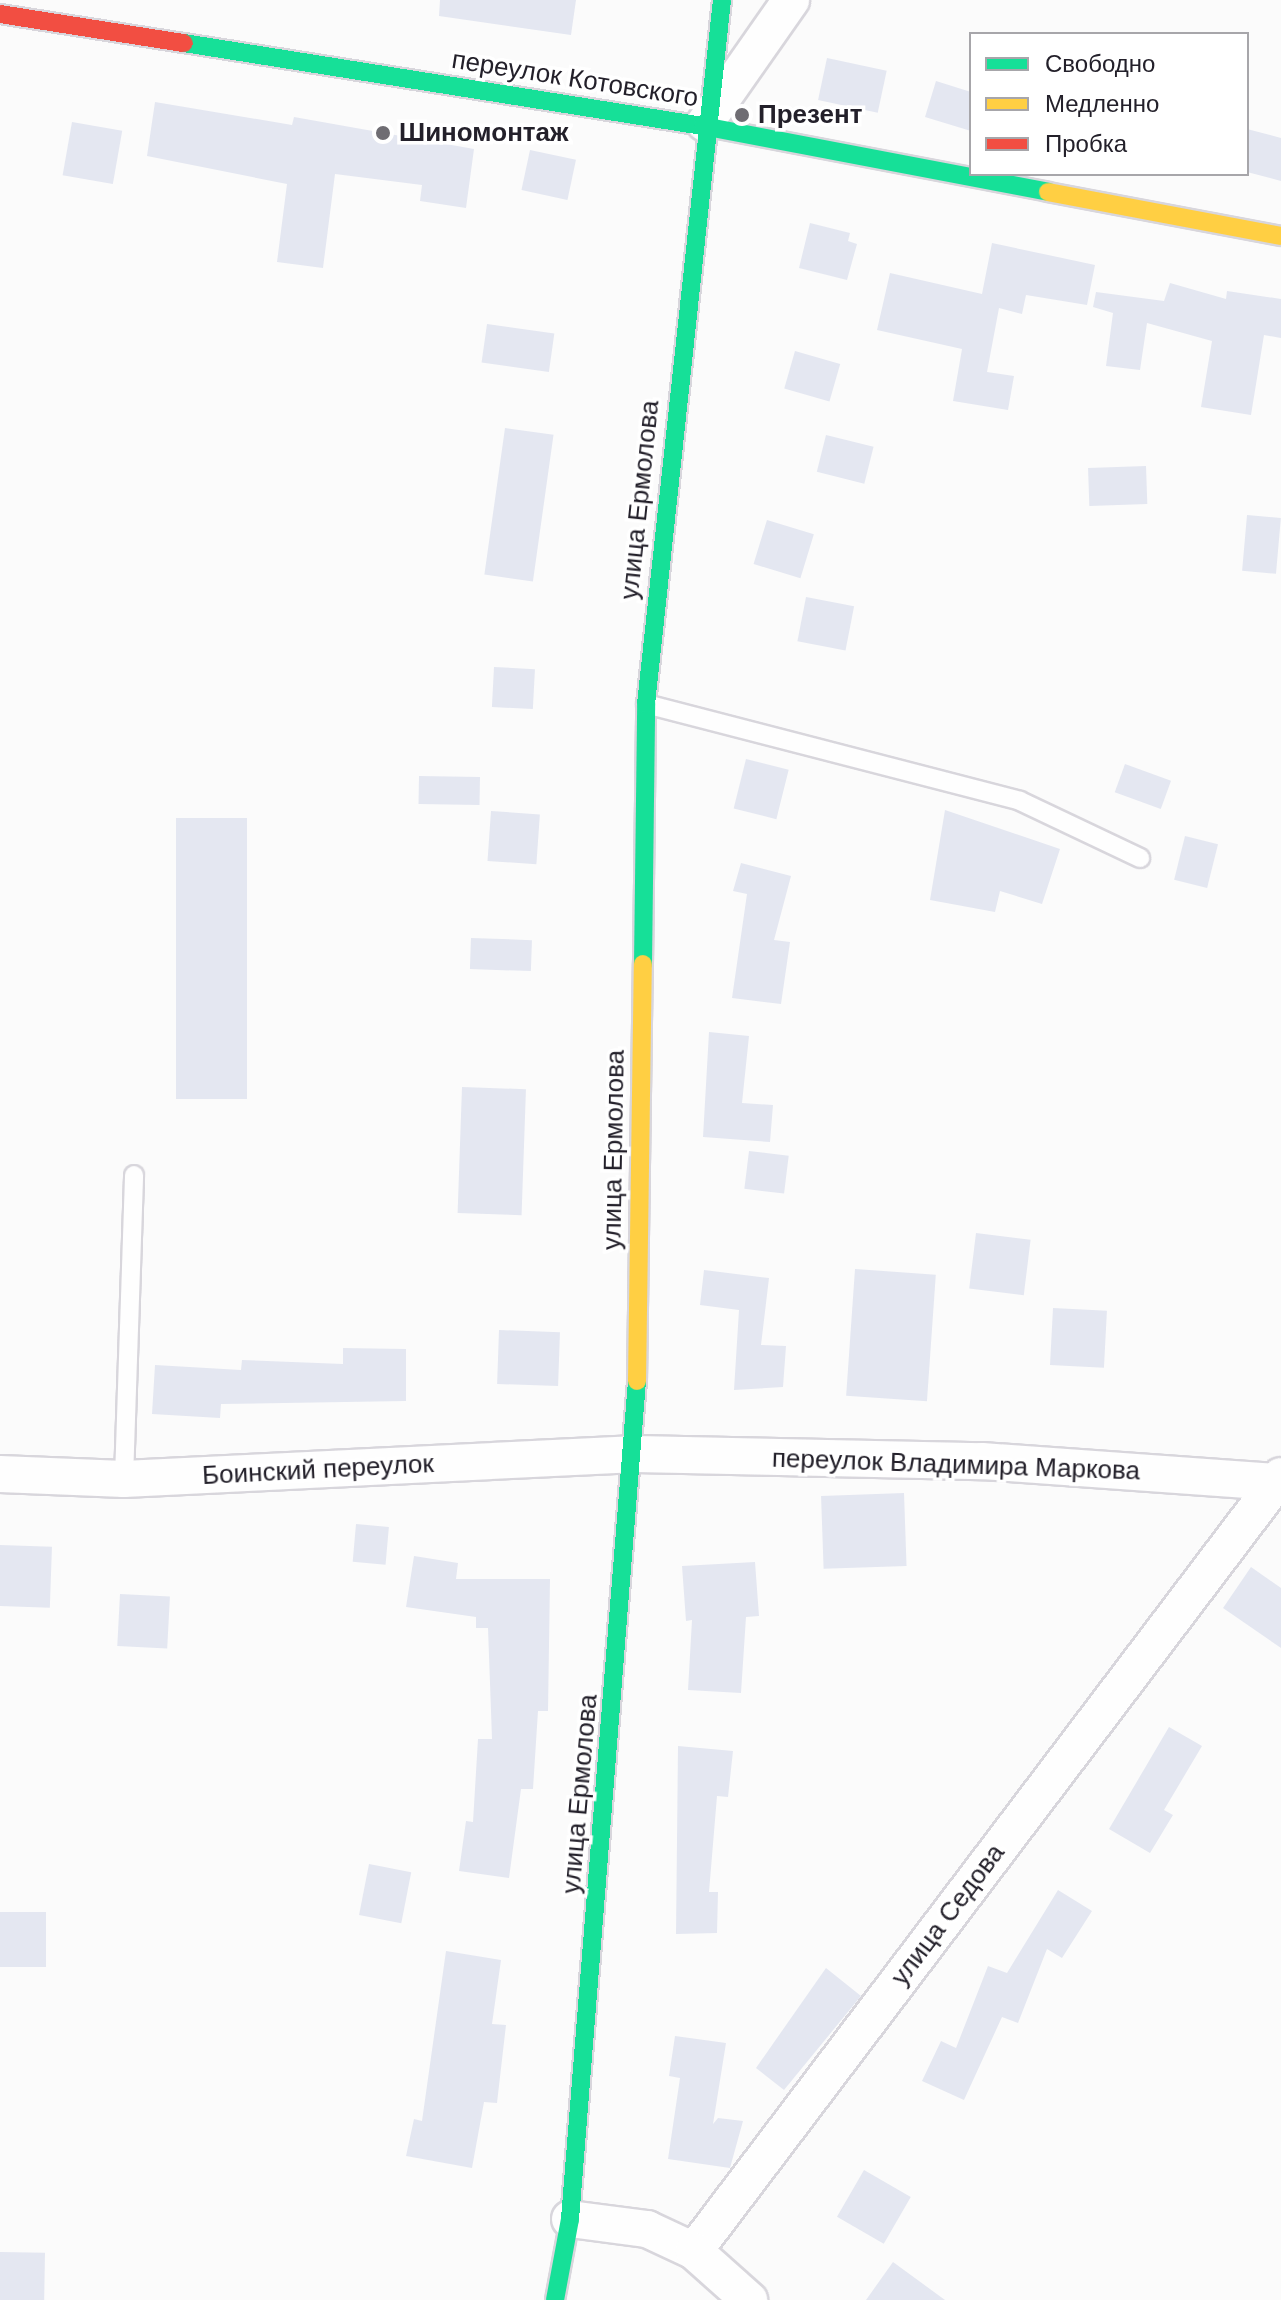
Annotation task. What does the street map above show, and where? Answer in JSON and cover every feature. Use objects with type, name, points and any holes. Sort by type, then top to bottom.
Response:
[{"type":"street","name":"улица Ермолова","points":[[555,2300],[570,2219],[636,1454],[646,704],[703,126],[722,0]]},
{"type":"street","points":[[703,126],[791,0]]},
{"type":"street","name":"переулок Котовского","points":[[0,14],[703,126],[1281,236]]},
{"type":"street","name":"Боинский переулок","points":[[0,1474],[124,1479],[636,1454]]},
{"type":"street","name":"переулок Владимира Маркова","points":[[636,1454],[982,1461],[1278,1479]]},
{"type":"street","name":"улица Седова","points":[[694,2251],[1278,1479]]},
{"type":"street","points":[[570,2219],[647,2229],[694,2251],[749,2300]]},
{"type":"lane","points":[[646,704],[1020,801],[1140,858]]},
{"type":"lane","points":[[124,1479],[134,1175]]},
{"type":"building","points":[[440,0],[576,0],[571,35],[439,16]]},
{"type":"building","points":[[827,58],[887,71],[878,113],[818,100]]},
{"type":"building","points":[[936,81],[969,91],[969,130],[925,117]]},
{"type":"building","points":[[155,102],[292,125],[294,117],[474,149],[466,208],[420,201],[422,185],[335,174],[323,268],[277,262],[287,184],[147,156]]},
{"type":"building","points":[[72,122],[122,131],[113,184],[63,175]]},
{"type":"building","points":[[1249,130],[1281,138],[1281,181],[1249,173]]},
{"type":"building","points":[[530,150],[576,160],[567,200],[521,190]]},
{"type":"building","points":[[810,223],[850,233],[848,241],[857,244],[847,280],[799,268]]},
{"type":"building","points":[[992,243],[1095,265],[1087,305],[1026,295],[1022,314],[999,308],[987,372],[1014,376],[1008,410],[953,401],[962,349],[877,330],[890,273],[982,294]]},
{"type":"building","points":[[1170,283],[1226,299],[1227,291],[1281,299],[1281,338],[1264,335],[1251,415],[1201,407],[1212,341],[1147,323],[1140,370],[1106,366],[1113,313],[1093,307],[1096,292],[1164,301]]},
{"type":"building","points":[[487,324],[554,333],[549,372],[482,363]]},
{"type":"building","points":[[795,351],[840,364],[829,401],[784,388]]},
{"type":"building","points":[[505,428],[554,435],[533,581],[484,575]]},
{"type":"building","points":[[826,435],[874,447],[864,484],[817,472]]},
{"type":"building","points":[[1146,466],[1147,504],[1089,506],[1088,468]]},
{"type":"building","points":[[1247,515],[1281,518],[1276,574],[1242,571]]},
{"type":"building","points":[[767,520],[814,534],[800,578],[754,564]]},
{"type":"building","points":[[806,597],[854,606],[846,651],[797,641]]},
{"type":"building","points":[[494,667],[535,669],[533,709],[492,707]]},
{"type":"building","points":[[746,759],[789,770],[776,819],[734,808]]},
{"type":"building","points":[[1125,764],[1171,781],[1161,809],[1115,792]]},
{"type":"building","points":[[419,776],[480,777],[480,805],[419,804]]},
{"type":"building","points":[[945,810],[1060,849],[1042,904],[1000,891],[995,912],[930,900]]},
{"type":"building","points":[[491,811],[540,814],[536,864],[488,861]]},
{"type":"building","points":[[176,818],[247,818],[247,1099],[176,1099]]},
{"type":"building","points":[[1185,836],[1218,844],[1207,888],[1174,880]]},
{"type":"building","points":[[741,863],[791,876],[774,940],[790,942],[781,1004],[732,998],[747,894],[733,891]]},
{"type":"building","points":[[471,938],[532,940],[531,971],[470,969]]},
{"type":"building","points":[[709,1032],[749,1036],[742,1103],[773,1105],[770,1142],[703,1137]]},
{"type":"building","points":[[462,1087],[526,1089],[522,1215],[458,1213]]},
{"type":"building","points":[[749,1151],[789,1156],[784,1194],[744,1189]]},
{"type":"building","points":[[976,1233],[1031,1240],[1024,1295],[969,1289]]},
{"type":"building","points":[[855,1269],[936,1275],[927,1401],[846,1396]]},
{"type":"building","points":[[704,1270],[769,1278],[761,1345],[786,1346],[783,1387],[734,1390],[739,1310],[700,1305]]},
{"type":"building","points":[[1053,1308],[1107,1311],[1104,1368],[1050,1365]]},
{"type":"building","points":[[499,1330],[560,1332],[558,1386],[497,1384]]},
{"type":"building","points":[[343,1348],[406,1349],[406,1401],[221,1404],[220,1418],[152,1414],[155,1365],[241,1370],[242,1360],[343,1364]]},
{"type":"building","points":[[904,1493],[907,1566],[824,1569],[821,1496]]},
{"type":"building","points":[[356,1524],[389,1527],[386,1565],[353,1562]]},
{"type":"building","points":[[0,1545],[52,1547],[50,1608],[0,1606]]},
{"type":"building","points":[[414,1556],[458,1563],[456,1579],[550,1579],[548,1711],[538,1711],[533,1789],[521,1789],[509,1878],[459,1871],[466,1821],[473,1822],[478,1739],[492,1739],[488,1628],[476,1628],[476,1617],[406,1607]]},
{"type":"building","points":[[755,1562],[759,1616],[746,1617],[741,1693],[688,1690],[692,1620],[686,1621],[682,1566]]},
{"type":"building","points":[[1251,1567],[1281,1588],[1281,1648],[1223,1608]]},
{"type":"building","points":[[120,1594],[170,1597],[167,1649],[117,1646]]},
{"type":"building","points":[[1169,1727],[1202,1746],[1164,1810],[1173,1815],[1150,1853],[1109,1829]]},
{"type":"building","points":[[678,1746],[733,1751],[728,1797],[717,1796],[709,1892],[718,1892],[717,1933],[676,1934]]},
{"type":"building","points":[[369,1864],[411,1872],[401,1923],[359,1915]]},
{"type":"building","points":[[1058,1890],[1092,1911],[1062,1958],[1047,1949],[1018,2023],[1002,2017],[964,2100],[922,2081],[941,2041],[956,2048],[988,1966],[1007,1973]]},
{"type":"building","points":[[0,1912],[46,1912],[46,1967],[0,1967]]},
{"type":"building","points":[[446,1951],[501,1960],[492,2024],[506,2025],[497,2103],[484,2102],[472,2168],[406,2156],[414,2119],[422,2121]]},
{"type":"building","points":[[826,1968],[861,1996],[784,2090],[756,2068]]},
{"type":"building","points":[[675,2036],[726,2043],[713,2124],[718,2118],[743,2121],[730,2168],[668,2159],[680,2078],[669,2076]]},
{"type":"building","points":[[864,2170],[911,2197],[884,2244],[837,2217]]},
{"type":"building","points":[[0,2252],[45,2253],[44,2300],[0,2300]]},
{"type":"building","points":[[893,2262],[945,2300],[866,2300]]},
{"type":"traffic: fast","points":[[643,964],[646,704],[722,0]]},
{"type":"traffic: fast","points":[[184,43],[703,126],[1048,192]]},
{"type":"traffic: fast","points":[[555,2300],[570,2219],[637,1381]]},
{"type":"traffic: slow","points":[[1048,192],[1281,236]]},
{"type":"traffic: slow","points":[[637,1381],[643,964]]},
{"type":"traffic: jam","points":[[0,14],[184,43]]},
{"type":"place","name":"Презент","points":[[742,115]]},
{"type":"place","name":"Шиномонтаж","points":[[383,133]]}]
